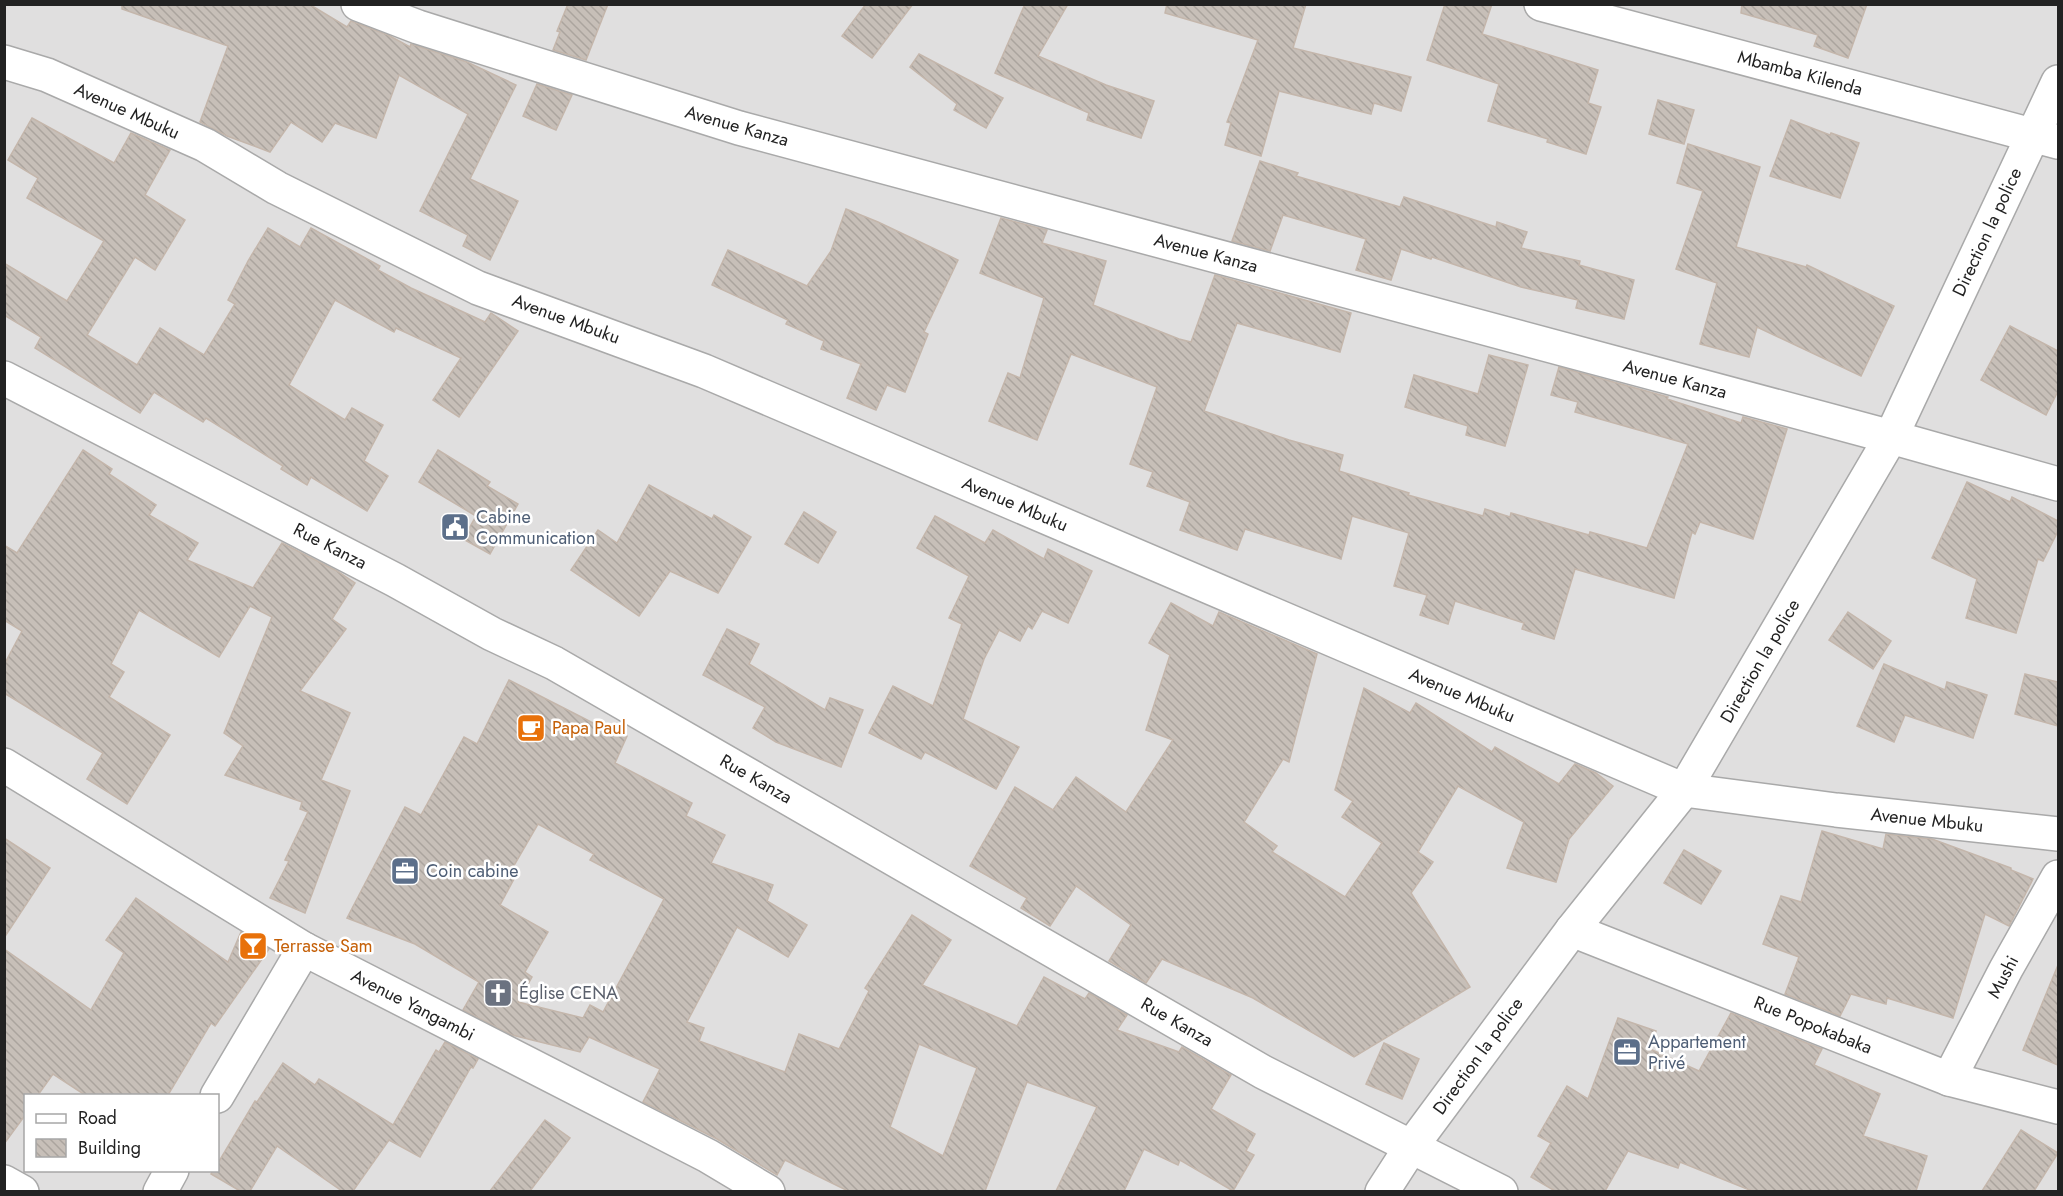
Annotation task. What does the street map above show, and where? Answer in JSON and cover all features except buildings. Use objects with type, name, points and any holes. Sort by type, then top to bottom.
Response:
[{"type":"street","name":"Avenue Kanza","points":[[358,4],[418,27],[739,128],[1891,437],[2058,484]]},
{"type":"street","name":"Mbamba Kilenda","points":[[1541,4],[2046,138]]},
{"type":"street","name":"Avenue Mbuku","points":[[4,62],[47,75],[205,145],[277,188],[478,288],[704,371],[1684,790],[1836,810],[2058,834]]},
{"type":"street","name":"Direction la police","points":[[1382,1191],[1411,1147],[1572,930],[1684,790],[1891,437],[2046,138],[2058,82]]},
{"type":"street","name":"Rue Kanza","points":[[4,378],[395,580],[492,634],[554,663],[1263,1072],[1501,1191]]},
{"type":"street","name":"Avenue Yangambi","points":[[4,765],[304,949],[708,1156],[768,1191]]},
{"type":"street","name":"Mushi","points":[[1949,1079],[2006,969],[2058,877]]},
{"type":"street","name":"Rue Popokabaka","points":[[1572,930],[1949,1079],[2058,1107]]},
{"type":"street","points":[[218,1094],[304,949]]},
{"type":"street","points":[[160,1191],[171,1172]]},
{"type":"street","points":[[4,1182],[22,1191]]},
{"type":"shaded area","points":[[5,5],[2058,5],[2058,1191],[5,1192]]},
{"type":"place","name":"Cabine Communication","points":[[455,527]]},
{"type":"place","name":"Papa Paul","points":[[531,728]]},
{"type":"place","name":"Coin cabine","points":[[405,871]]},
{"type":"place","name":"Terrasse Sam","points":[[253,946]]},
{"type":"place","name":"Église CENA","points":[[498,993]]},
{"type":"place","name":"Appartement Privé","points":[[1627,1052]]}]
